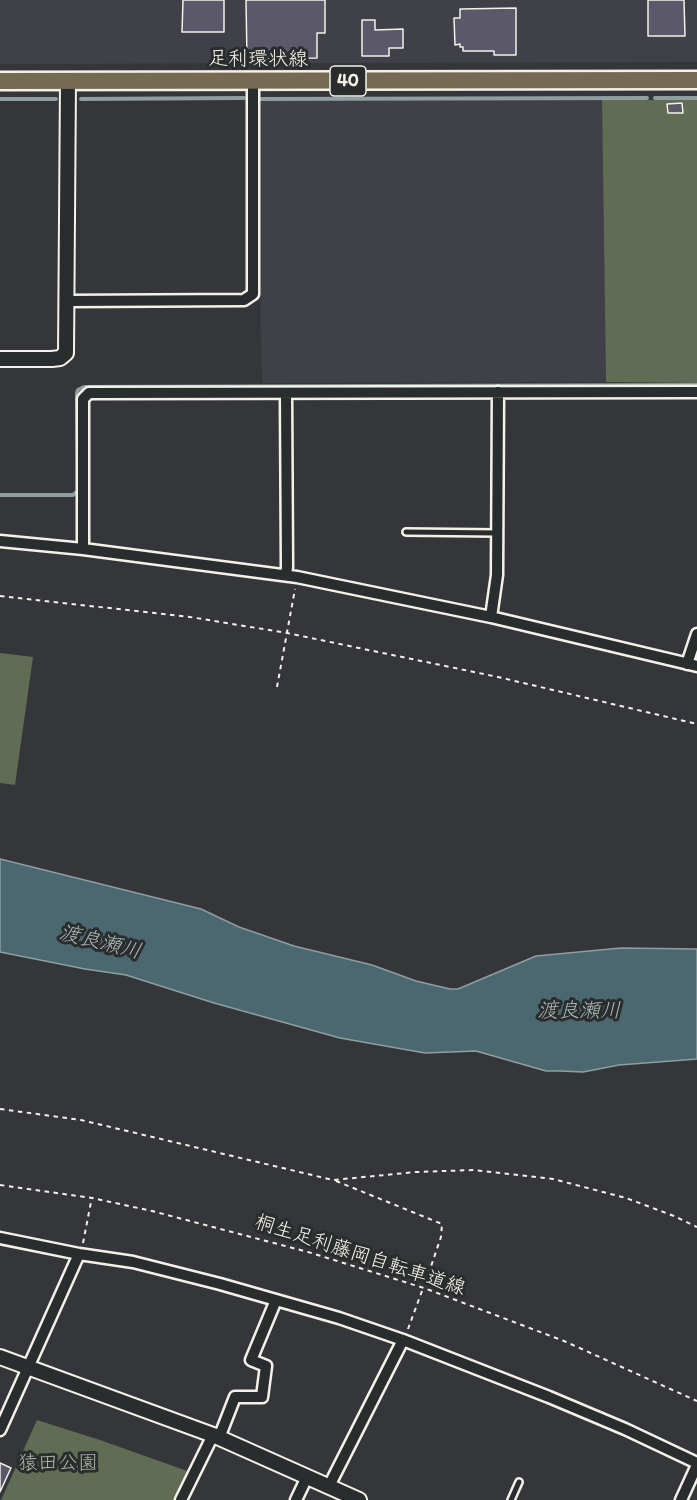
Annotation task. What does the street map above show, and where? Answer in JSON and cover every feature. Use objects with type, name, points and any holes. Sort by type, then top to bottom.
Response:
[{"type":"main road","name":"足利環状線","points":[[0,81],[697,80]]},
{"type":"street","points":[[0,359],[60,358],[66,353],[68,81]]},
{"type":"street","points":[[67,301],[244,300],[253,294],[253,81]]},
{"type":"street","points":[[491,617],[497,575],[498,392]]},
{"type":"street","points":[[84,549],[83,399],[89,393],[697,392]]},
{"type":"street","points":[[286,393],[286,575]]},
{"type":"street","points":[[0,541],[84,549],[286,575],[491,617],[692,665],[697,634]]},
{"type":"street","points":[[0,1238],[133,1262],[339,1318],[549,1396],[697,1464],[681,1500]]},
{"type":"street","points":[[0,1430],[79,1254]]},
{"type":"street","points":[[181,1500],[235,1397],[262,1397],[266,1366],[251,1360],[276,1300]]},
{"type":"street","points":[[329,1486],[403,1340]]},
{"type":"street","points":[[0,1357],[216,1436],[359,1500]]},
{"type":"street","points":[[296,1500],[307,1477]]},
{"type":"lane","points":[[406,532],[497,532]]},
{"type":"lane","points":[[511,1500],[519,1482]]},
{"type":"path","points":[[277,687],[295,589]]},
{"type":"path","points":[[0,596],[180,616],[287,633],[487,675],[697,724]]},
{"type":"path","points":[[0,1109],[81,1120],[333,1180],[442,1224],[441,1237],[425,1284]]},
{"type":"path","points":[[333,1180],[440,1170],[511,1172],[553,1179],[626,1198],[675,1216],[697,1227]]},
{"type":"path","name":"桐生足利藤岡自転車道線","points":[[0,1185],[92,1198],[152,1210],[287,1246],[424,1288],[564,1341],[697,1401]]},
{"type":"path","points":[[84,1240],[91,1202]]},
{"type":"path","points":[[409,1327],[422,1291]]},
{"type":"shaded area","points":[[0,0],[697,0],[697,62],[0,64]]},
{"type":"shaded area","points":[[602,100],[606,382],[262,383],[256,103],[259,101]]},
{"type":"green space","points":[[602,100],[697,100],[697,383],[606,382]]},
{"type":"green space","points":[[0,653],[33,657],[15,785],[0,783]]},
{"type":"green space","name":"猿田公園","points":[[37,1420],[190,1472],[175,1500],[1,1500]]},
{"type":"water","name":"渡良瀬川","points":[[0,859],[201,909],[239,927],[294,946],[372,965],[416,981],[450,989],[458,989],[536,956],[621,948],[697,949],[697,1059],[619,1065],[583,1072],[546,1071],[476,1051],[425,1053],[340,1038],[214,1003],[126,975],[0,952]]},
{"type":"building","points":[[183,0],[224,0],[224,32],[182,32]]},
{"type":"building","points":[[246,0],[325,0],[325,33],[317,33],[317,58],[247,59]]},
{"type":"building","points":[[648,0],[684,0],[685,36],[648,36]]},
{"type":"building","points":[[516,8],[516,55],[494,55],[494,51],[463,51],[460,44],[455,45],[454,18],[460,18],[460,9]]},
{"type":"building","points":[[362,20],[375,20],[375,30],[403,29],[403,48],[389,48],[389,56],[362,56]]},
{"type":"building","points":[[682,103],[683,113],[668,113],[667,104]]},
{"type":"building","points":[[0,1463],[11,1468],[0,1492]]},
{"type":"waterway","points":[[81,99],[244,98]]},
{"type":"waterway","points":[[260,99],[647,98]]},
{"type":"waterway","points":[[655,98],[697,98]]},
{"type":"waterway","points":[[0,99],[56,99]]},
{"type":"waterway","points":[[78,465],[77,393],[84,387],[697,385]]},
{"type":"waterway","points":[[0,495],[73,495],[78,491],[78,487]]}]
